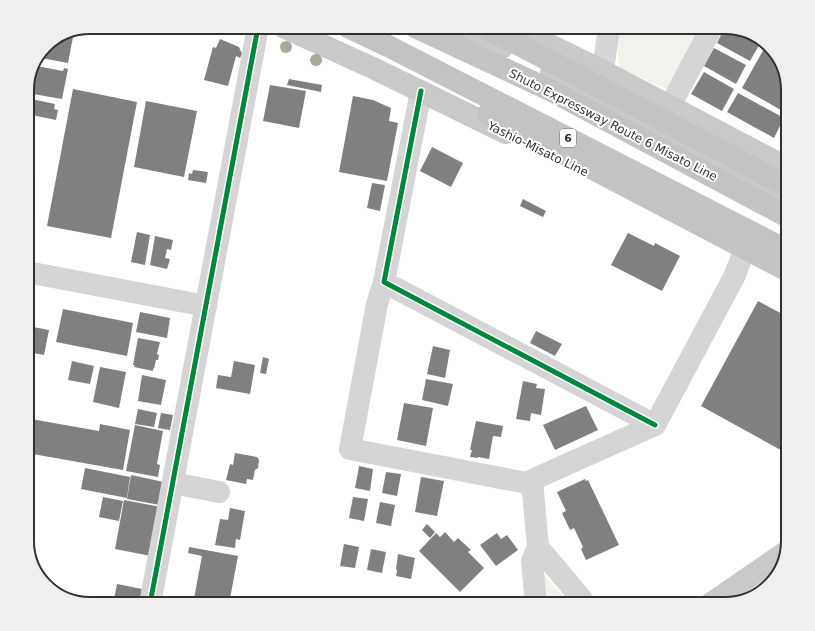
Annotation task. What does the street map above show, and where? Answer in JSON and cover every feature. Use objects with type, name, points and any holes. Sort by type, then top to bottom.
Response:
[{"type":"highway","name":"6","points":[[363,34],[781,247]]},
{"type":"highway","name":"Shuto Expressway Route 6 Misato Line","points":[[429,34],[552,91],[781,213]]},
{"type":"highway","points":[[498,34],[781,183]]},
{"type":"highway","points":[[390,47],[459,98],[781,267]]},
{"type":"main road","name":"Yashio-Misato Line","points":[[299,34],[374,68],[588,174],[781,277]]},
{"type":"main road","points":[[479,34],[524,57],[605,104],[677,143],[781,196]]},
{"type":"main road","points":[[527,34],[603,71],[781,164]]},
{"type":"main road","points":[[720,597],[779,557]]},
{"type":"street","points":[[151,597],[257,34]]},
{"type":"street","points":[[603,71],[608,34]]},
{"type":"street","points":[[670,106],[708,34]]},
{"type":"street","points":[[421,91],[384,282],[377,304],[350,449],[532,484]]},
{"type":"street","points":[[535,597],[532,561],[538,547],[532,480],[655,425],[734,277],[742,257]]},
{"type":"street","points":[[34,273],[206,306]]},
{"type":"street","points":[[384,282],[655,425]]},
{"type":"street","points":[[173,483],[219,492]]},
{"type":"street","points":[[538,547],[579,597]]},
{"type":"shaded area","points":[[616,34],[698,34],[670,91],[620,68]]},
{"type":"shaded area","points":[[538,567],[563,597],[541,597]]},
{"type":"building","points":[[722,34],[732,34],[750,40],[759,46],[750,61],[717,43]]},
{"type":"building","points":[[73,37],[68,63],[44,59],[53,48]]},
{"type":"building","points":[[220,39],[239,47],[242,54],[240,58],[236,56],[228,86],[204,80],[213,47],[216,48]]},
{"type":"building","points":[[714,48],[746,65],[736,84],[704,66]]},
{"type":"building","points":[[764,49],[775,65],[781,83],[781,110],[742,88]]},
{"type":"building","points":[[39,66],[63,71],[64,68],[68,69],[62,99],[34,94],[36,76]]},
{"type":"building","points":[[704,72],[734,89],[722,111],[691,94]]},
{"type":"building","points":[[289,79],[322,85],[321,92],[287,85]]},
{"type":"building","points":[[270,85],[306,91],[299,128],[263,121]]},
{"type":"building","points":[[73,89],[137,102],[111,238],[47,226]]},
{"type":"building","points":[[738,93],[781,116],[781,124],[774,138],[727,112]]},
{"type":"building","points":[[353,96],[373,100],[391,108],[389,121],[398,123],[387,181],[339,172]]},
{"type":"building","points":[[34,100],[55,104],[54,109],[58,110],[56,120],[34,115]]},
{"type":"building","points":[[146,101],[197,111],[184,177],[134,167]]},
{"type":"building","points":[[432,147],[463,163],[451,187],[420,171]]},
{"type":"building","points":[[193,170],[208,172],[206,183],[188,180],[189,173],[192,174]]},
{"type":"building","points":[[372,183],[385,185],[380,211],[367,208]]},
{"type":"building","points":[[523,199],[546,211],[543,217],[520,206]]},
{"type":"building","points":[[137,232],[150,235],[145,265],[131,262]]},
{"type":"building","points":[[628,233],[654,246],[655,243],[680,256],[662,291],[611,265]]},
{"type":"building","points":[[155,236],[173,240],[171,250],[167,249],[165,258],[170,259],[167,269],[150,265]]},
{"type":"building","points":[[758,301],[781,313],[781,450],[701,406]]},
{"type":"building","points":[[63,309],[133,323],[127,356],[56,342]]},
{"type":"building","points":[[140,312],[170,318],[167,338],[136,332]]},
{"type":"building","points":[[34,327],[49,330],[44,355],[34,353]]},
{"type":"building","points":[[536,331],[562,344],[555,356],[530,343]]},
{"type":"building","points":[[138,338],[160,342],[157,354],[159,355],[158,360],[156,360],[153,371],[134,367],[135,365],[133,365]]},
{"type":"building","points":[[433,346],[450,350],[445,378],[427,374]]},
{"type":"building","points":[[263,357],[269,359],[266,374],[260,373]]},
{"type":"building","points":[[72,361],[94,366],[90,384],[68,380]]},
{"type":"building","points":[[234,361],[255,365],[250,394],[216,388],[218,375],[231,377]]},
{"type":"building","points":[[100,367],[126,372],[119,408],[93,402]]},
{"type":"building","points":[[142,375],[166,380],[161,405],[138,401]]},
{"type":"building","points":[[426,379],[453,384],[448,406],[422,400]]},
{"type":"building","points":[[523,381],[537,384],[536,388],[545,389],[541,415],[531,413],[530,421],[516,419]]},
{"type":"building","points":[[404,403],[433,408],[426,446],[397,440]]},
{"type":"building","points":[[586,406],[598,430],[555,450],[543,425]]},
{"type":"building","points":[[138,409],[157,413],[154,427],[135,424]]},
{"type":"building","points":[[161,413],[173,415],[170,430],[158,428]]},
{"type":"building","points":[[34,420],[99,431],[100,424],[130,430],[123,470],[34,454]]},
{"type":"building","points":[[476,421],[503,426],[501,437],[493,436],[489,459],[470,457]]},
{"type":"building","points":[[135,425],[163,431],[157,464],[160,465],[158,477],[126,471]]},
{"type":"building","points":[[235,453],[257,457],[259,460],[258,468],[255,470],[253,480],[247,479],[246,484],[226,480],[230,464],[233,465]]},
{"type":"building","points":[[359,466],[373,469],[370,491],[355,488]]},
{"type":"building","points":[[85,468],[130,477],[127,498],[81,489]]},
{"type":"building","points":[[386,472],[401,474],[397,496],[382,493]]},
{"type":"building","points":[[131,475],[164,482],[160,505],[127,499]]},
{"type":"building","points":[[421,477],[444,481],[437,516],[415,512]]},
{"type":"building","points":[[585,479],[586,481],[588,480],[619,545],[586,560],[581,549],[583,547],[574,528],[570,530],[562,513],[566,511],[557,492]]},
{"type":"building","points":[[103,497],[123,501],[119,521],[99,517]]},
{"type":"building","points":[[353,497],[368,499],[364,521],[349,518]]},
{"type":"building","points":[[124,500],[161,507],[151,556],[115,549]]},
{"type":"building","points":[[380,502],[395,505],[391,526],[376,523]]},
{"type":"building","points":[[230,508],[245,511],[240,540],[236,539],[235,548],[215,545],[220,519],[228,520]]},
{"type":"building","points":[[427,524],[435,532],[430,538],[422,530]]},
{"type":"building","points":[[445,532],[454,542],[458,538],[471,550],[468,552],[484,568],[460,592],[419,551],[436,533],[440,537]]},
{"type":"building","points":[[497,533],[501,539],[507,535],[518,550],[496,566],[480,545]]},
{"type":"building","points":[[344,544],[359,547],[355,568],[340,566]]},
{"type":"building","points":[[189,547],[238,556],[230,597],[194,597],[202,556],[188,553]]},
{"type":"building","points":[[371,549],[386,552],[382,573],[367,570]]},
{"type":"building","points":[[398,554],[415,558],[411,579],[396,576]]},
{"type":"building","points":[[117,584],[142,589],[140,597],[114,597]]},
{"type":"cycle path","points":[[151,597],[257,34]]},
{"type":"cycle path","points":[[421,91],[384,282],[655,425]]}]
